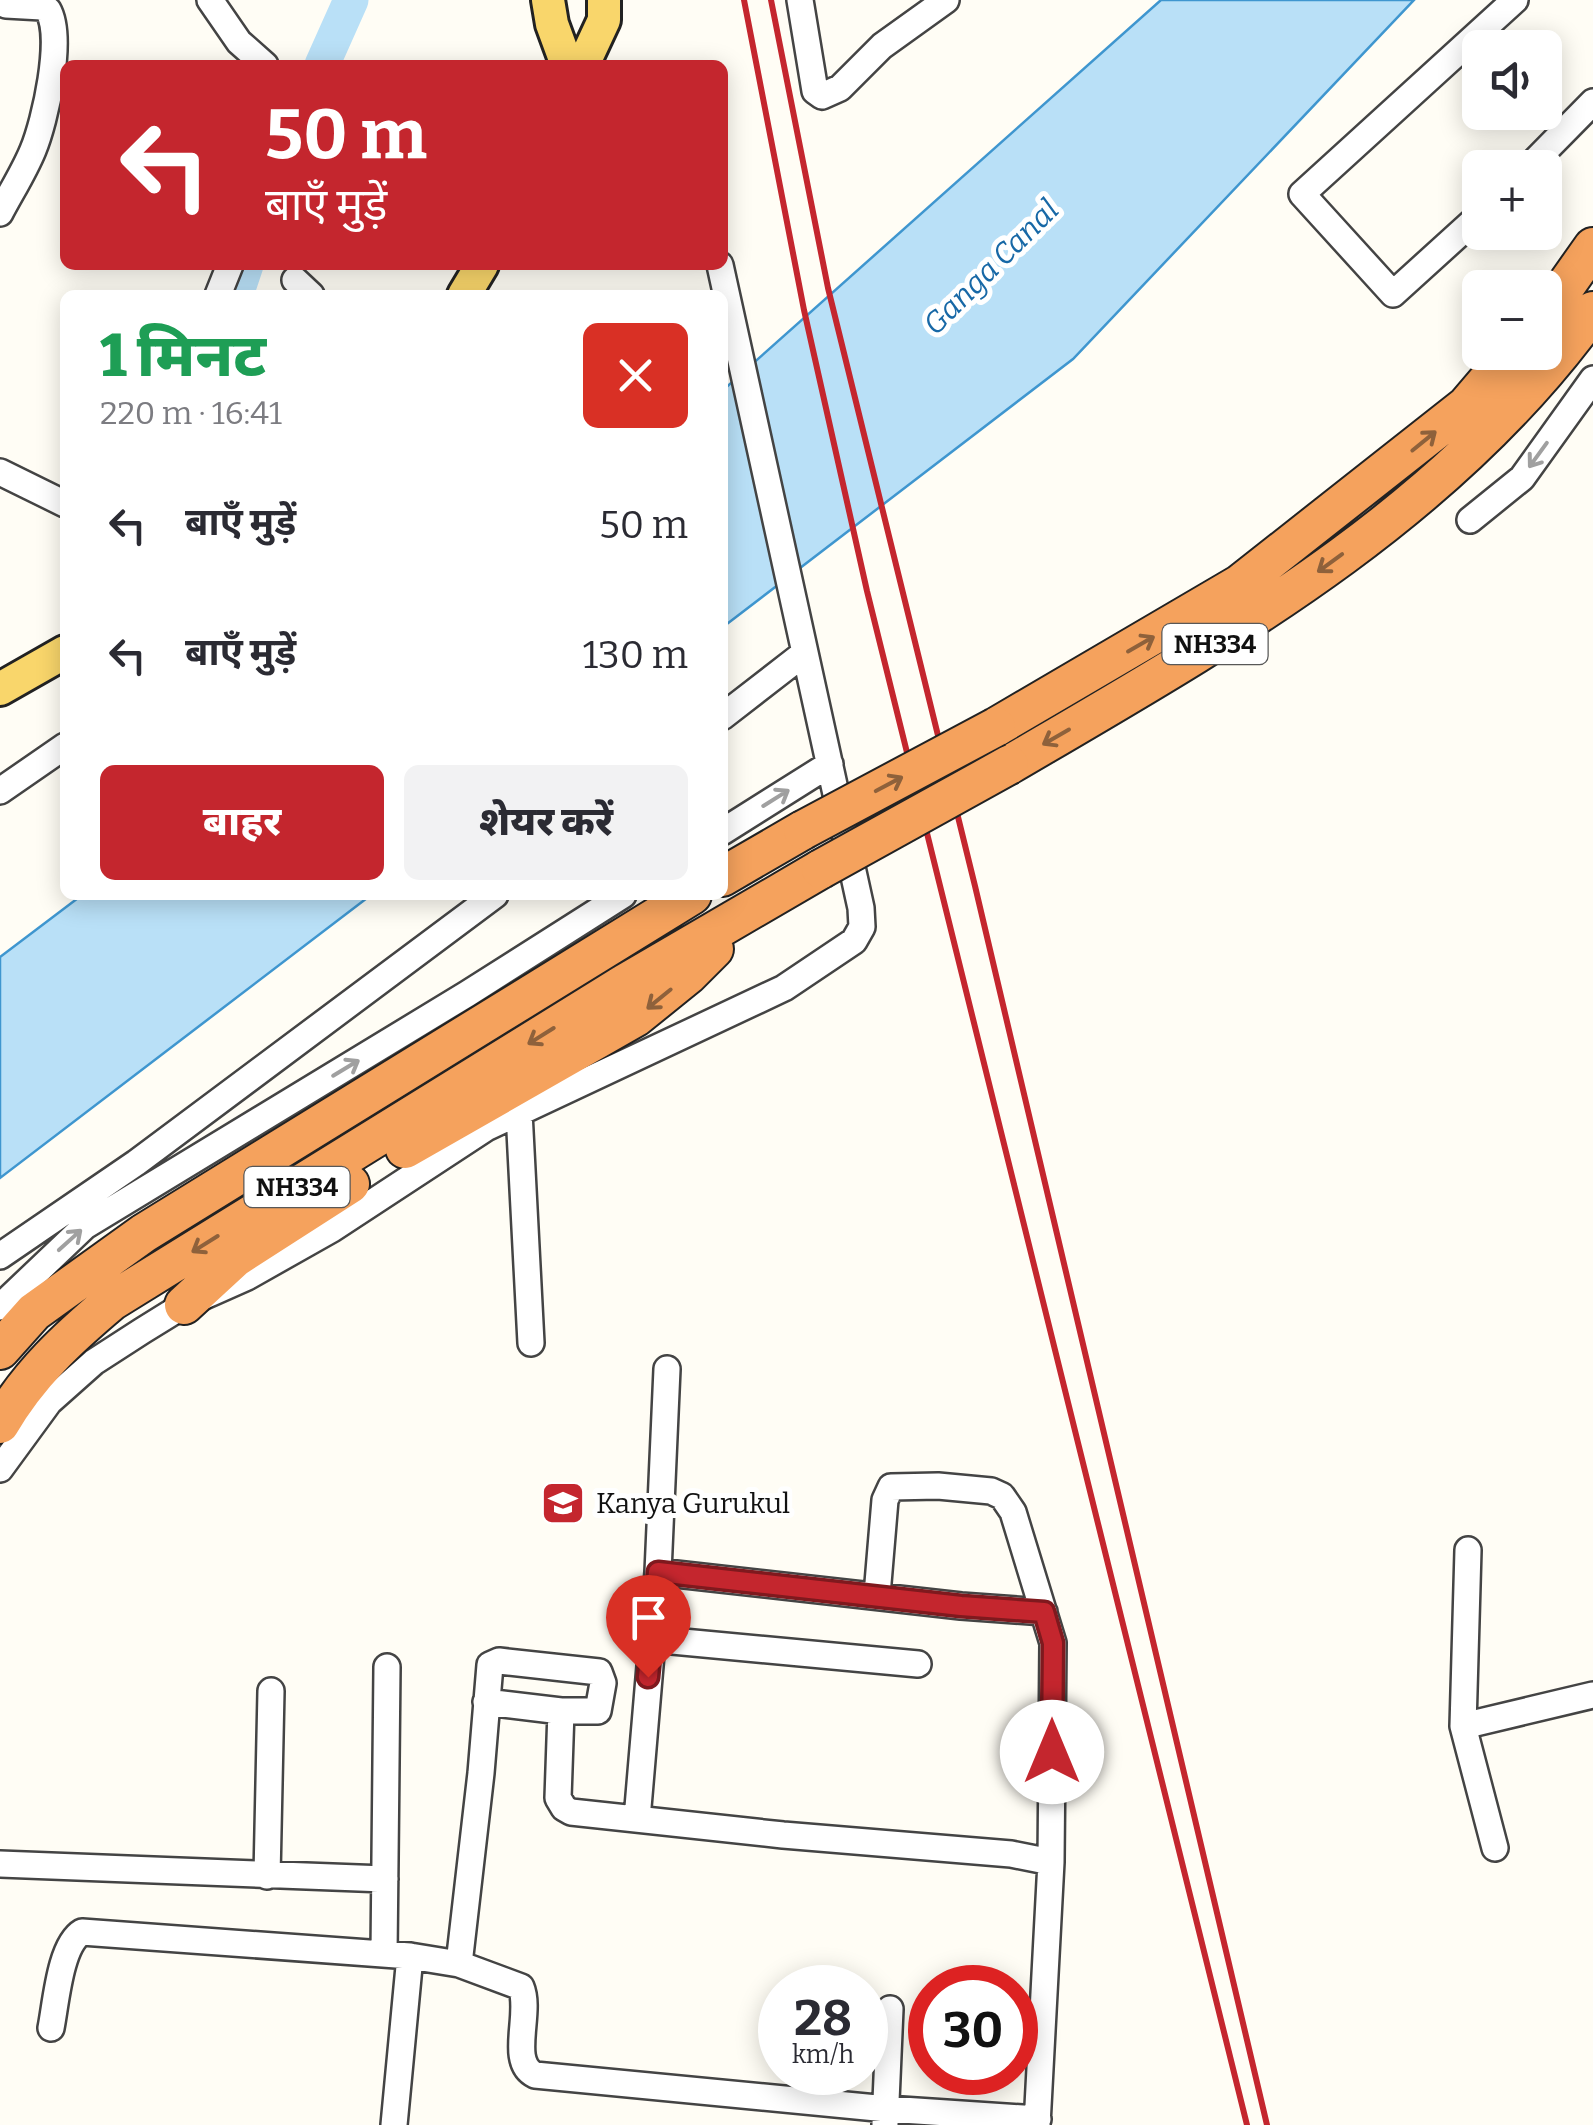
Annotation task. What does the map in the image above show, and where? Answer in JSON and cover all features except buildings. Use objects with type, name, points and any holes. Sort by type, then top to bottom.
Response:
[{"type":"highway","points":[[1562,291],[1593,246]]},
{"type":"highway","name":"NH334","points":[[0,1424],[32,1376],[64,1341],[112,1301],[624,984],[1218,642],[1409,506],[1481,443],[1532,390],[1593,312]]},
{"type":"highway","name":"NH334","points":[[728,874],[996,728],[1240,584],[1466,406],[1497,370]]},
{"type":"highway","name":"NH334","points":[[0,1350],[34,1312],[144,1232],[684,900]]},
{"type":"highway","points":[[184,1305],[235,1258],[386,1160],[636,1018],[688,975],[755,908]]},
{"type":"main road","points":[[548,0],[565,60]]},
{"type":"main road","points":[[585,60],[604,20],[604,0]]},
{"type":"main road","points":[[0,689],[60,655]]},
{"type":"street","points":[[210,0],[239,42],[259,60]]},
{"type":"street","points":[[800,0],[815,91],[822,96],[840,88],[882,46],[946,0]]},
{"type":"street","points":[[1462,231],[1392,294],[1302,194],[1515,0]]},
{"type":"street","points":[[0,213],[36,145],[54,38],[48,10],[4,3]]},
{"type":"street","points":[[1546,150],[1593,102]]},
{"type":"street","points":[[0,1469],[49,1402],[94,1362],[184,1305],[246,1277],[332,1229],[486,1128],[784,988],[854,941],[862,927],[861,908],[728,304]]},
{"type":"street","points":[[1470,520],[1522,478],[1593,379]]},
{"type":"street","points":[[0,472],[60,502]]},
{"type":"street","points":[[728,712],[801,645]]},
{"type":"street","points":[[0,791],[60,749]]},
{"type":"street","points":[[728,828],[830,764]]},
{"type":"street","points":[[0,1256],[136,1162],[488,900]]},
{"type":"street","points":[[0,1308],[85,1226],[615,900]]},
{"type":"street","points":[[519,1112],[531,1344]]},
{"type":"street","points":[[638,1819],[658,1572],[667,1369]]},
{"type":"street","points":[[51,2028],[63,1962],[71,1940],[82,1932],[397,1955],[458,1964],[521,1987],[525,2009],[521,2061],[526,2070],[535,2074],[886,2117],[1038,2122],[1051,1862],[1053,1643],[1030,1561],[1007,1502],[992,1492],[897,1484],[887,1492],[877,1596]]},
{"type":"street","points":[[1468,1550],[1463,1726],[1495,1848]]},
{"type":"street","points":[[658,1572],[1044,1612]]},
{"type":"street","points":[[651,1640],[918,1664]]},
{"type":"street","points":[[458,1964],[488,1668],[496,1661],[601,1674],[603,1683],[598,1711],[486,1702]]},
{"type":"street","points":[[387,1666],[385,1879],[397,1955],[394,2125]]},
{"type":"street","points":[[268,1876],[271,1691]]},
{"type":"street","points":[[1463,1726],[1593,1695]]},
{"type":"street","points":[[561,1711],[558,1798],[564,1808],[638,1819],[1011,1854],[1051,1862]]},
{"type":"street","points":[[0,1864],[385,1879]]},
{"type":"street","points":[[886,2117],[890,2009]]},
{"type":"water","name":"Ganga Canal","points":[[1161,0],[1414,0],[1073,359],[728,623],[728,386]]},
{"type":"water","points":[[75,900],[364,900],[0,1178],[0,957]]},
{"type":"waterway","points":[[324,60],[351,0]]},
{"type":"waterway","points":[[238,290],[244,270]]},
{"type":"railway","points":[[744,0],[804,310],[867,591],[1247,2125]]},
{"type":"railway","points":[[771,0],[828,288],[975,886],[1267,2125]]},
{"type":"place","name":"Kanya Gurukul","points":[[563,1503]]},
{"type":"route","points":[[648,1677],[658,1572],[1044,1612],[1053,1643],[1052,1752]]}]
